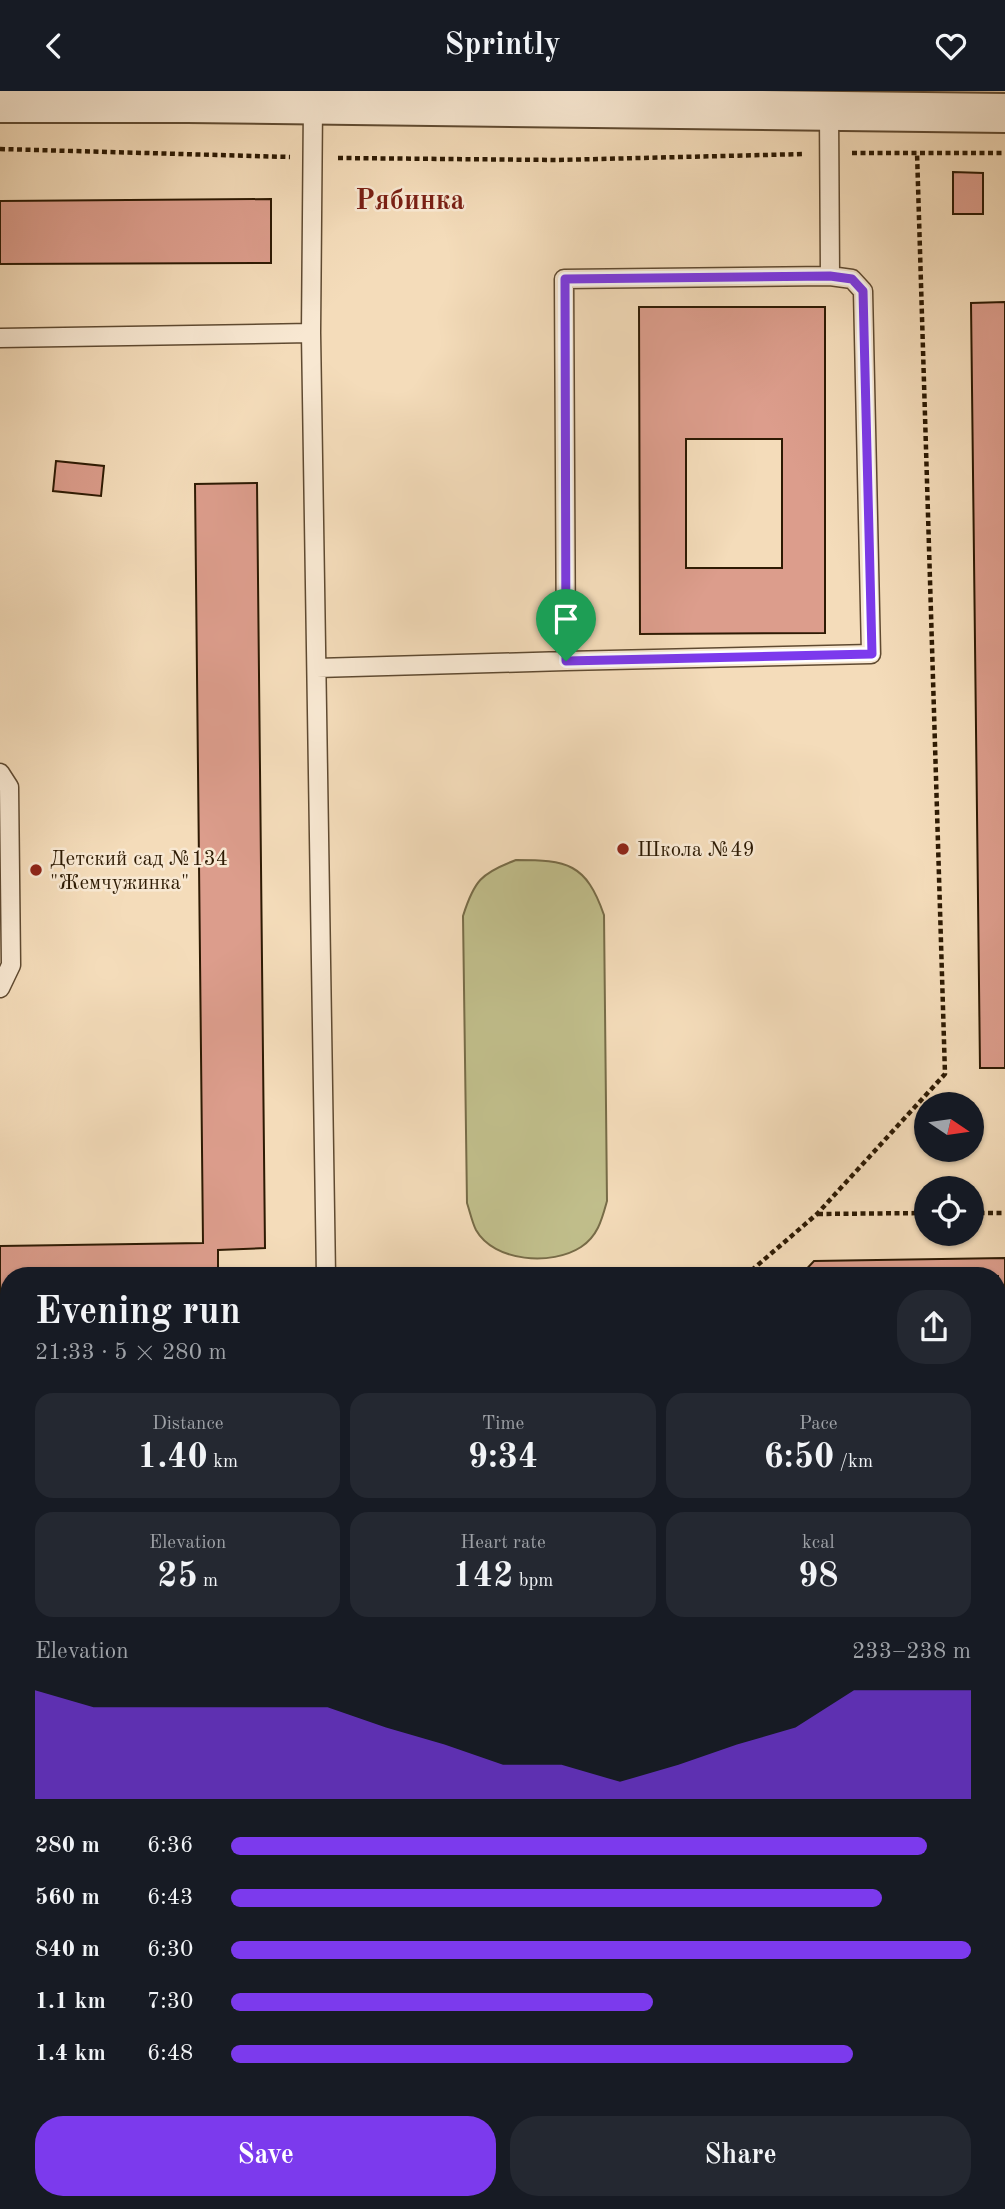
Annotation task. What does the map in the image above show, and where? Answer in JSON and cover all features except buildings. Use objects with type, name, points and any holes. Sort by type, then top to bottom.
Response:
[{"type":"street","points":[[0,103],[187,97],[313,104],[829,112],[936,102],[1005,113]]},
{"type":"lane","points":[[313,104],[311,333],[327,1267]]},
{"type":"lane","points":[[829,112],[830,276]]},
{"type":"lane","points":[[317,668],[872,654],[863,291],[852,279],[830,276],[565,279],[566,661]]},
{"type":"lane","points":[[0,338],[311,333]]},
{"type":"lane","points":[[0,773],[9,787],[11,965],[0,988]]},
{"type":"path","points":[[0,149],[557,160],[830,153],[1005,153]]},
{"type":"path","points":[[755,1267],[817,1213],[945,1075],[917,152]]},
{"type":"path","points":[[817,1213],[914,1213]]},
{"type":"path","points":[[984,1213],[1005,1213]]},
{"type":"shaded area","points":[[516,860],[549,861],[572,868],[590,884],[604,915],[607,1201],[592,1238],[581,1247],[555,1257],[524,1258],[496,1249],[484,1241],[476,1230],[467,1203],[463,916],[471,894],[480,880],[494,869]]},
{"type":"place","name":"Школа №49","points":[[623,849]]},
{"type":"place","name":"Детский сад №134 \"Жемчужинка\"","points":[[36,870]]},
{"type":"district","name":"Рябинка","points":[[410,199]]},
{"type":"route","points":[[830,276],[852,279],[863,291],[872,654],[566,661],[565,279],[830,276]]}]
